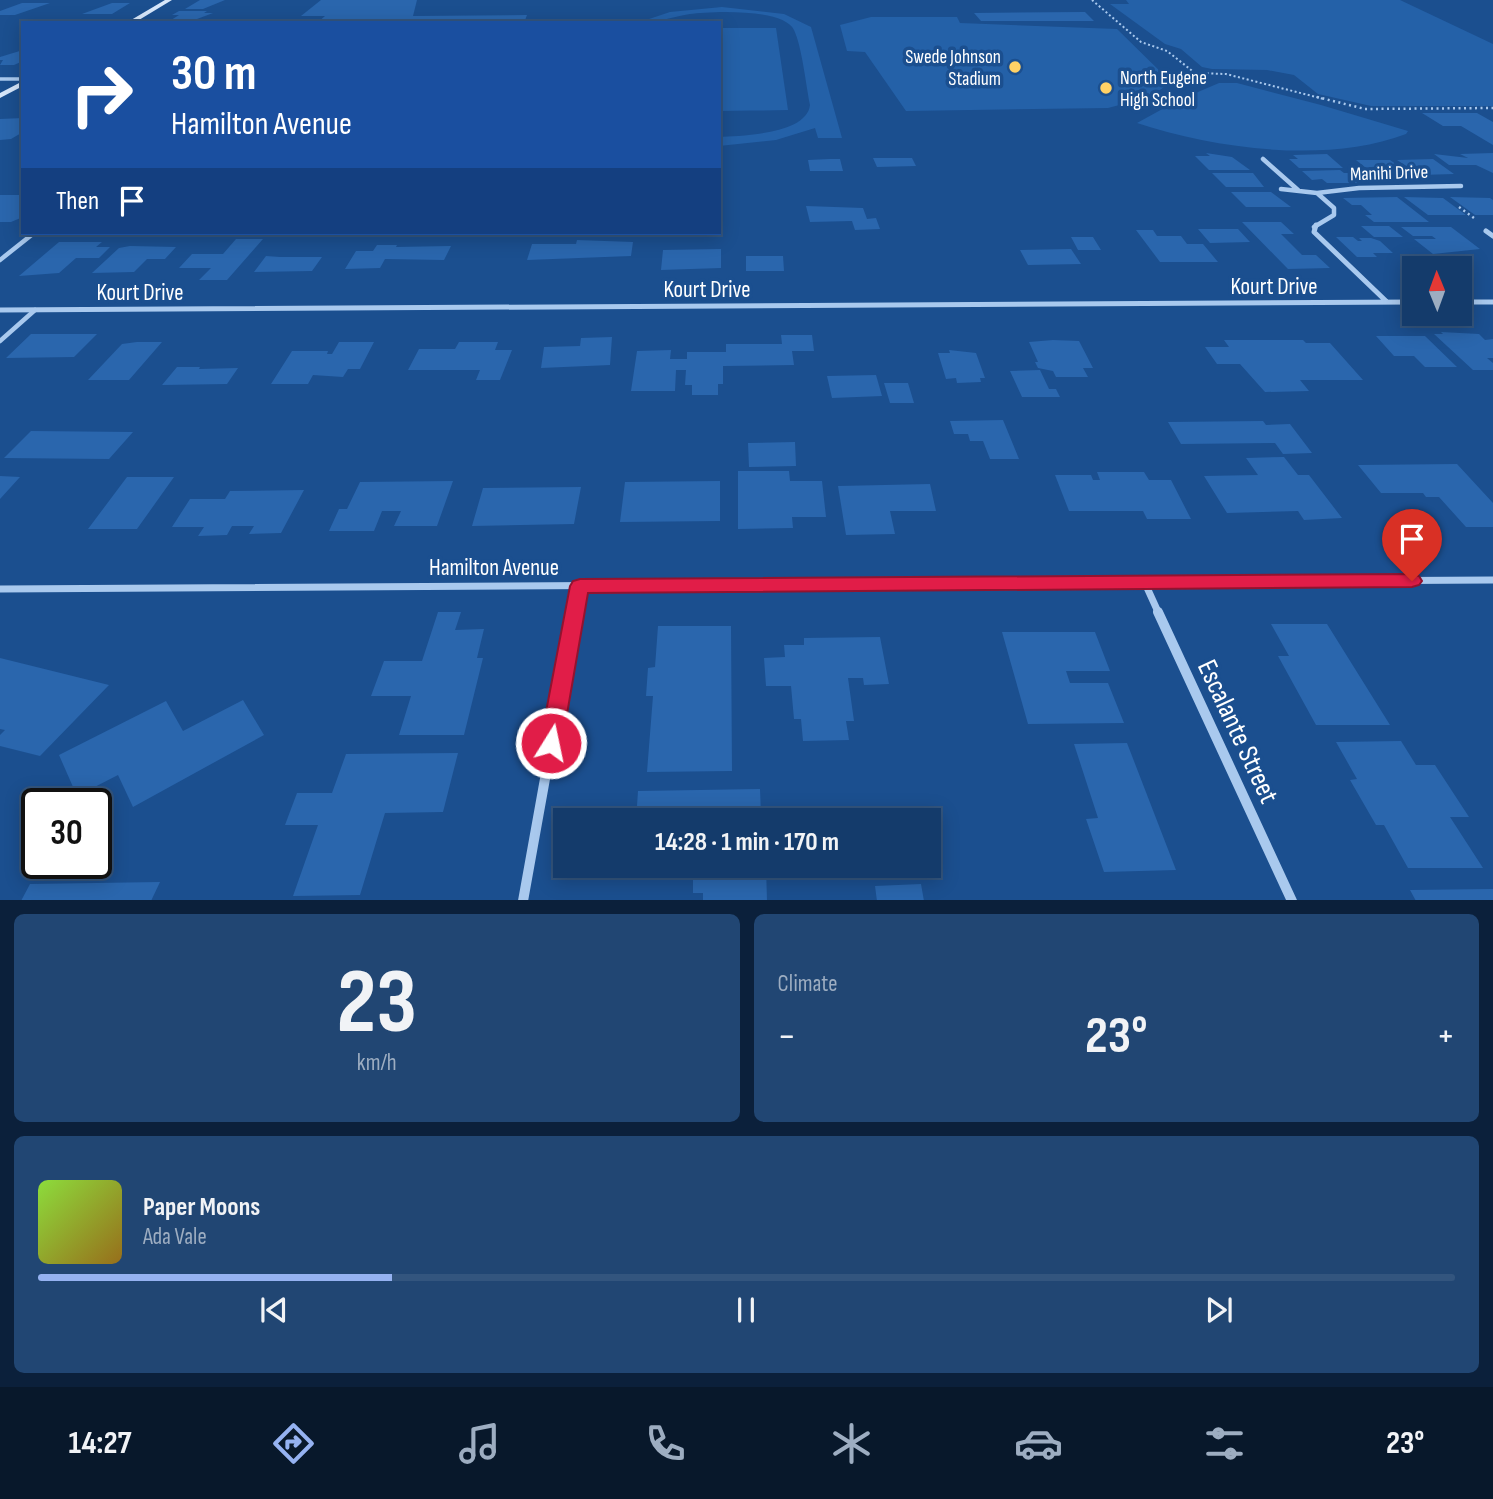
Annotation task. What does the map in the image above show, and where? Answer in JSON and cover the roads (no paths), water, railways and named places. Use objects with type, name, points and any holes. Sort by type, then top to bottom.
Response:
[{"type":"street","points":[[132,21],[169,0]]},
{"type":"street","points":[[0,79],[21,81]]},
{"type":"street","points":[[0,96],[21,82]]},
{"type":"street","points":[[1263,159],[1298,190]]},
{"type":"street","name":"Manihi Drive","points":[[1281,189],[1317,193],[1359,188],[1461,186]]},
{"type":"street","name":"Manihi Drive","points":[[1317,193],[1335,212],[1331,218],[1314,226],[1314,232],[1387,302]]},
{"type":"street","points":[[1486,231],[1493,236]]},
{"type":"street","name":"Kourt Drive","points":[[0,310],[1402,302]]},
{"type":"street","points":[[1472,302],[1493,302]]},
{"type":"street","name":"Hamilton Avenue","points":[[0,589],[1493,580]]},
{"type":"street","name":"Escalante Street","points":[[1144,581],[1292,900]]},
{"type":"street","points":[[523,900],[580,586]]},
{"type":"lane","points":[[0,260],[31,235]]},
{"type":"lane","points":[[0,341],[36,310]]},
{"type":"place","name":"Swede Johnson Stadium","points":[[1015,67]]},
{"type":"place","name":"North Eugene High School","points":[[1106,88]]}]
